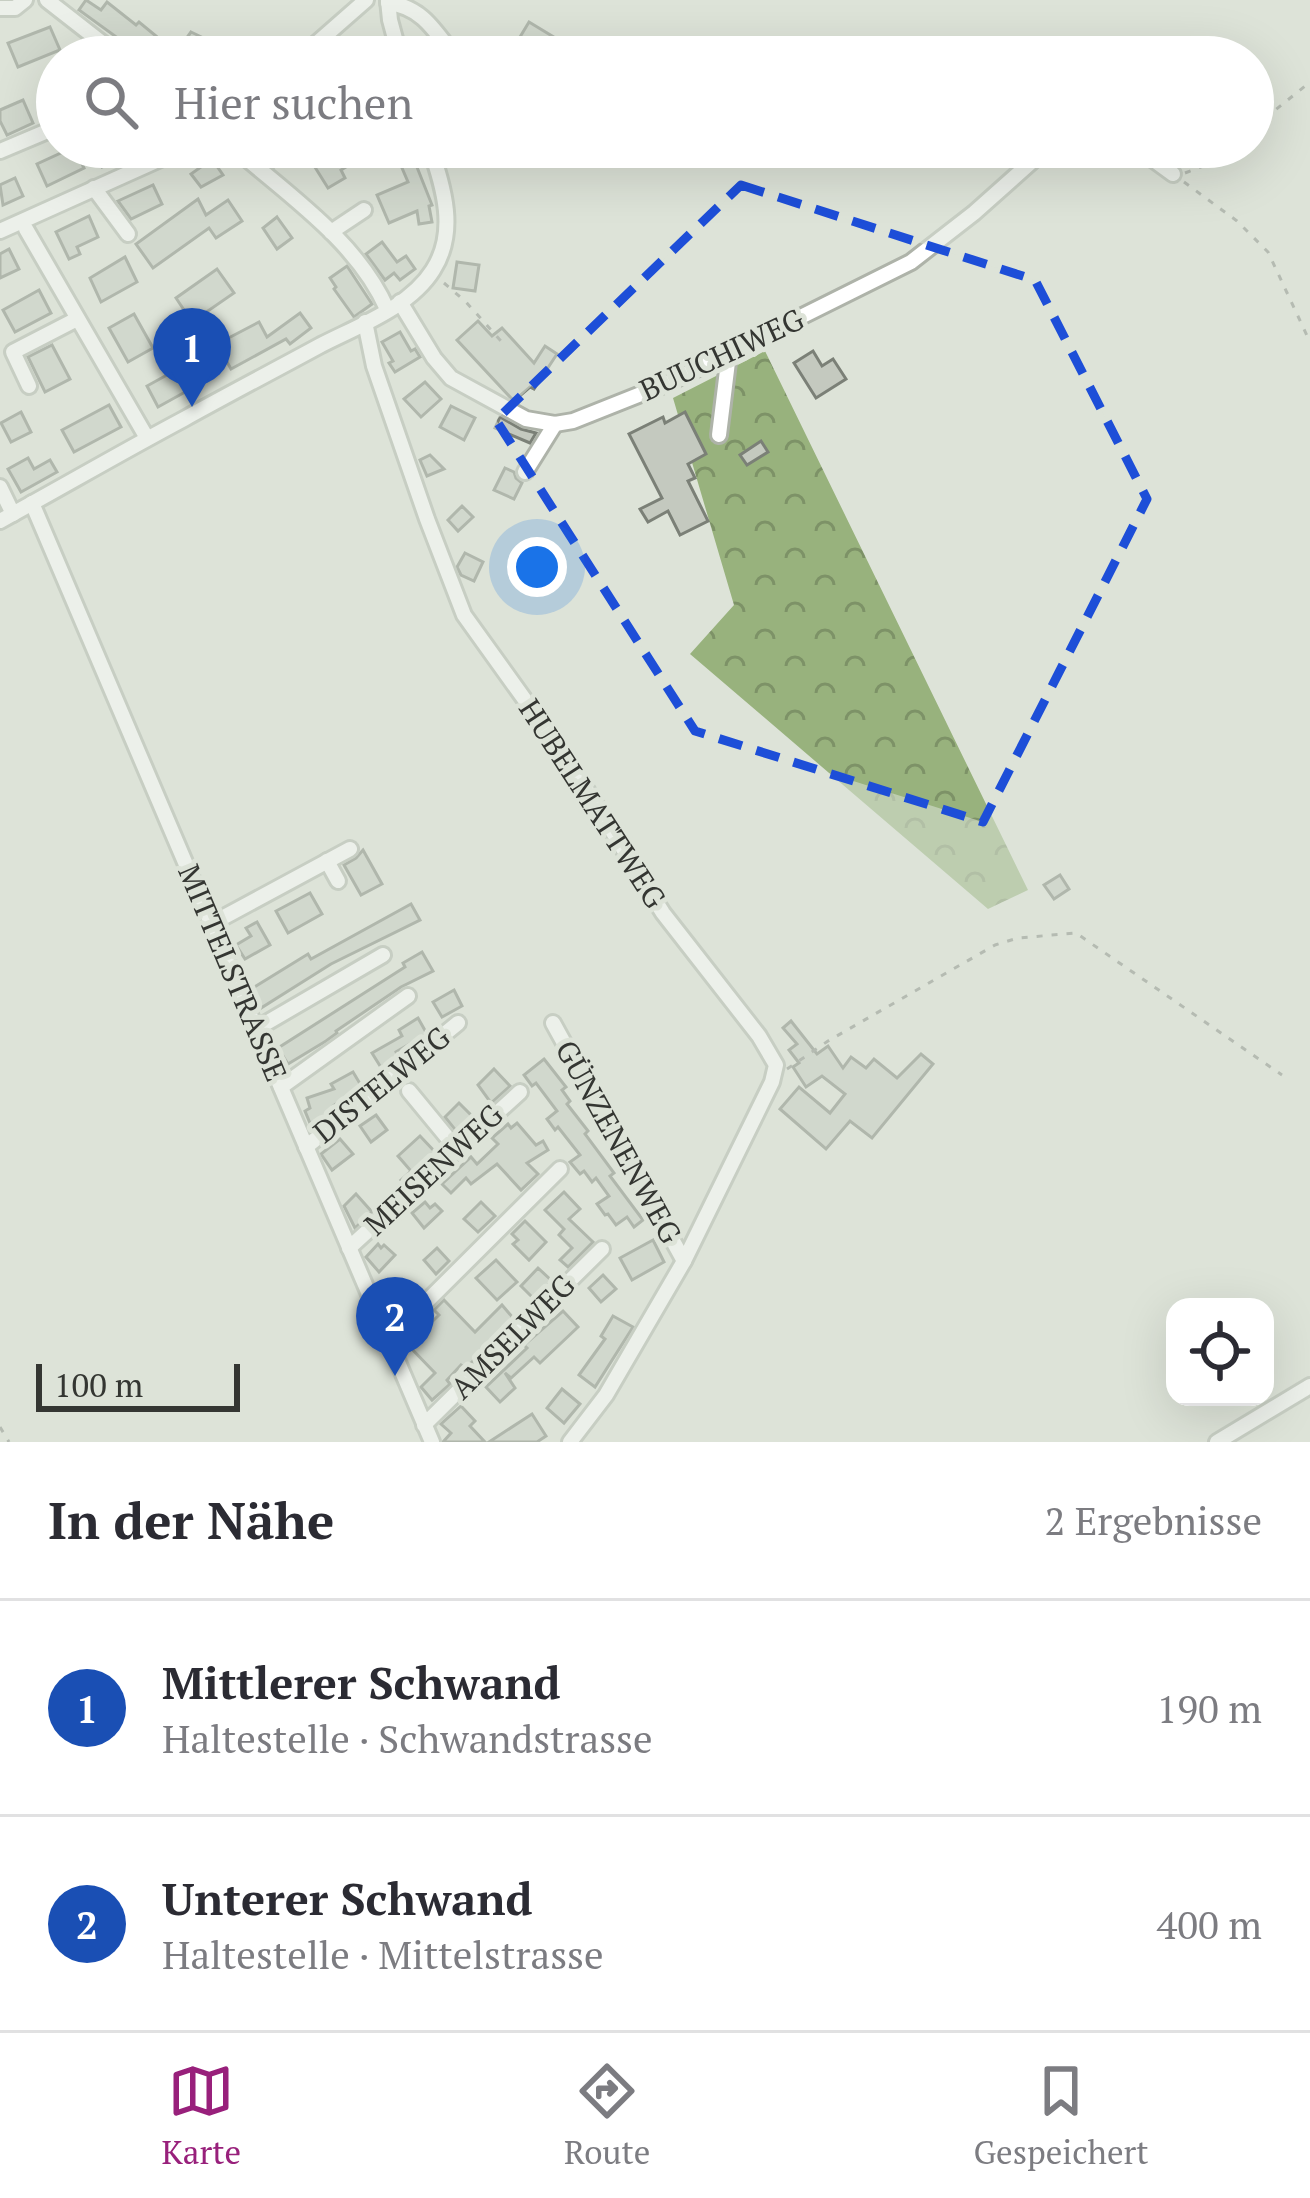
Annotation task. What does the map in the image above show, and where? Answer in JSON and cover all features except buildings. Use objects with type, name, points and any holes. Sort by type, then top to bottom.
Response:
[{"type":"street","points":[[2,11],[26,0]]},
{"type":"street","points":[[47,0],[94,36]]},
{"type":"street","points":[[325,36],[366,0]]},
{"type":"street","points":[[395,36],[388,2],[420,14],[438,36]]},
{"type":"street","points":[[0,151],[36,136]]},
{"type":"street","points":[[0,231],[139,168]]},
{"type":"street","points":[[257,168],[332,232],[451,378],[526,419],[555,424],[525,472]]},
{"type":"street","points":[[0,487],[4,515],[394,306],[431,274],[444,246],[448,213],[436,168]]},
{"type":"street","name":"BUUCHIWEG","points":[[555,424],[628,400],[911,262],[1024,168]]},
{"type":"street","points":[[1164,168],[1172,174]]},
{"type":"street","points":[[94,188],[128,234]]},
{"type":"street","points":[[332,232],[364,210]]},
{"type":"street","points":[[26,230],[147,438]]},
{"type":"street","points":[[29,386],[13,352],[77,319]]},
{"type":"street","name":"HUBELMATTWEG","points":[[365,322],[374,366],[464,615],[568,760],[663,913],[759,1036],[776,1073]]},
{"type":"street","points":[[719,435],[729,354]]},
{"type":"street","name":"MITTELSTRASSE","points":[[32,503],[432,1442]]},
{"type":"street","points":[[212,924],[350,850]]},
{"type":"street","points":[[327,861],[338,881]]},
{"type":"street","points":[[256,1029],[383,955]]},
{"type":"street","points":[[281,1087],[408,997]]},
{"type":"street","name":"DISTELWEG","points":[[306,1147],[458,1023]]},
{"type":"street","name":"GÜNZENENWEG","points":[[553,1023],[684,1262]]},
{"type":"street","points":[[570,1442],[606,1395],[684,1262],[776,1073]]},
{"type":"street","points":[[409,1091],[455,1152]]},
{"type":"street","name":"MEISENWEG","points":[[349,1248],[520,1092]]},
{"type":"street","points":[[388,1340],[560,1169]]},
{"type":"street","name":"AMSELWEG","points":[[424,1425],[602,1250]]},
{"type":"street","points":[[1217,1442],[1310,1386]]},
{"type":"path","points":[[1274,111],[1310,82]]},
{"type":"path","points":[[1172,174],[1199,168]]},
{"type":"path","points":[[1172,174],[1238,221],[1268,252],[1310,342]]},
{"type":"path","points":[[431,274],[466,302],[501,341]]},
{"type":"path","points":[[776,1073],[995,945],[1076,933],[1282,1075]]},
{"type":"path","points":[[0,1427],[9,1442]]},
{"type":"highlighted area","points":[[741,185],[1035,280],[1147,499],[983,822],[695,731],[496,420]]},
{"type":"green space","points":[[765,351],[1028,890],[988,909],[690,654],[734,605],[673,398]]},
{"type":"place","name":"Mittlerer Schwand","points":[[192,407]]},
{"type":"place","name":"Unterer Schwand","points":[[395,1376]]}]
